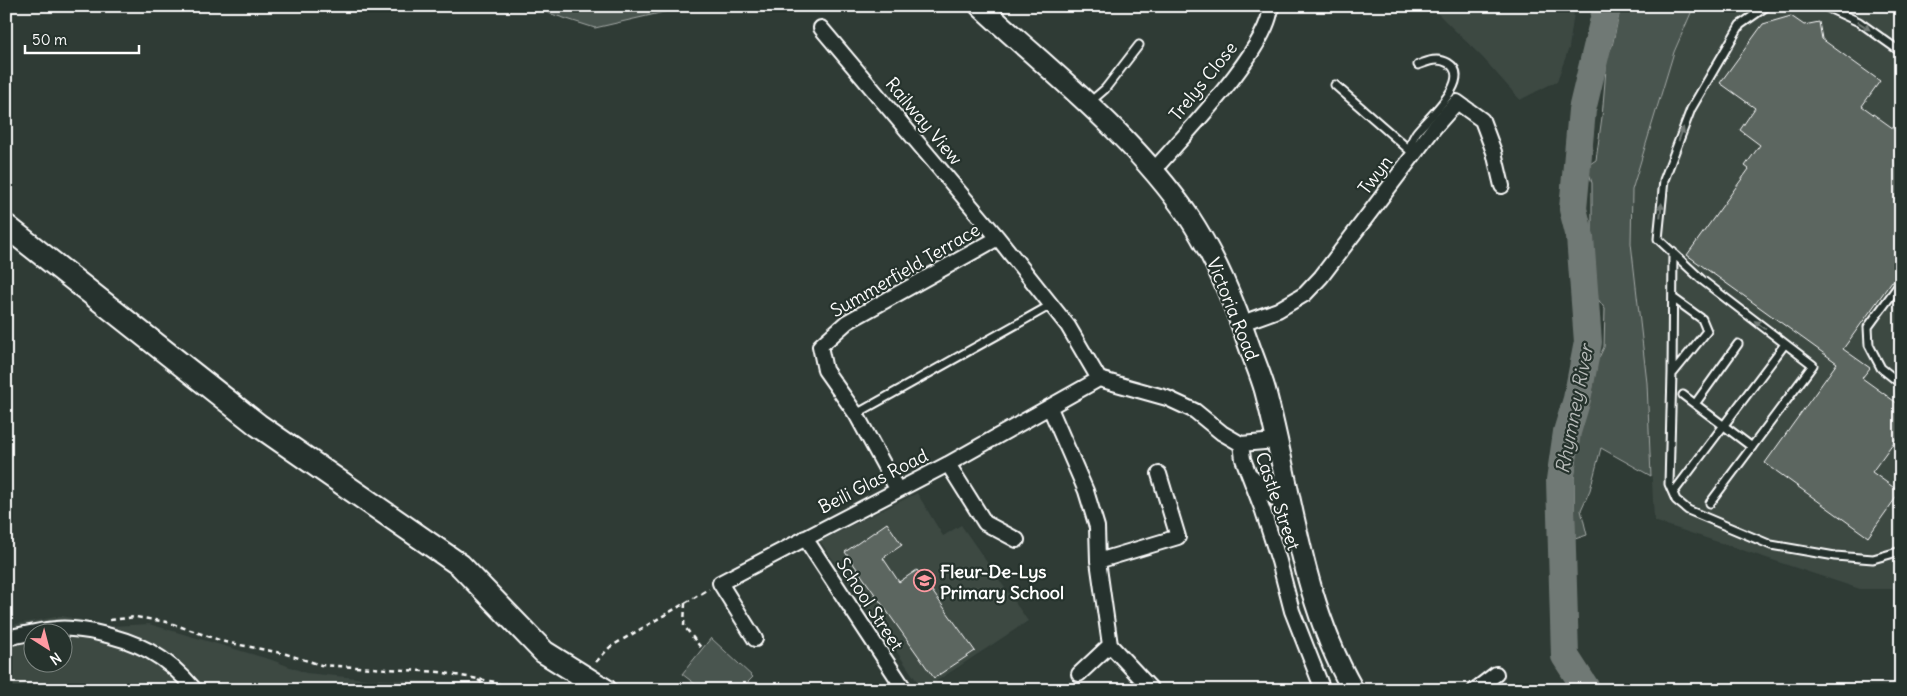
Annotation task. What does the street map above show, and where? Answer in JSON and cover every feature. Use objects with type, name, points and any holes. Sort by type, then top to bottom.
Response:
[{"type":"main road","name":"Victoria Road","points":[[980,6],[1129,144],[1153,171],[1188,217],[1215,260],[1242,323],[1265,389],[1308,581],[1325,631],[1353,690]]},
{"type":"main road","points":[[6,226],[258,425],[460,565],[544,652],[605,690]]},
{"type":"street","name":"Trelys Close","points":[[1153,171],[1228,84],[1251,54],[1264,33],[1271,7]]},
{"type":"street","name":"Railway View","points":[[821,28],[998,238],[1068,326],[1099,379]]},
{"type":"street","name":"Twyn","points":[[1242,323],[1278,310],[1305,294],[1321,277],[1434,128],[1458,102],[1482,120],[1494,152],[1502,186]]},
{"type":"street","name":"Summerfield Terrace","points":[[897,489],[856,414],[825,370],[820,346],[847,322],[998,238]]},
{"type":"street","name":"Beili Glas Road","points":[[720,583],[948,464],[1099,379]]},
{"type":"street","name":"Castle Street","points":[[1099,379],[1167,398],[1195,410],[1222,433],[1240,444],[1243,460],[1276,552],[1292,611],[1324,690]]},
{"type":"street","points":[[1050,408],[1086,491],[1096,526],[1098,561],[1110,645],[1152,690]]},
{"type":"street","points":[[1240,444],[1276,441]]},
{"type":"street","points":[[948,464],[985,522],[1017,540]]},
{"type":"street","points":[[1098,561],[1178,538],[1159,474]]},
{"type":"street","points":[[1248,474],[1292,514]]},
{"type":"street","name":"School Street","points":[[805,538],[905,690]]},
{"type":"street","points":[[720,583],[755,639]]},
{"type":"street","points":[[6,638],[57,628],[82,630],[113,636],[139,645],[165,660],[195,690]]},
{"type":"street","points":[[1079,674],[1110,645]]},
{"type":"street","points":[[1475,690],[1496,674]]},
{"type":"lane","points":[[1710,503],[1813,365],[1702,280],[1658,239],[1664,180],[1691,109],[1740,25],[1766,6]]},
{"type":"lane","points":[[1824,6],[1858,22],[1901,52]]},
{"type":"lane","points":[[1088,104],[1105,89],[1139,45]]},
{"type":"lane","points":[[1414,154],[1411,144],[1415,134],[1447,98],[1452,90],[1455,73],[1454,68],[1442,60],[1429,60],[1418,65]]},
{"type":"lane","points":[[1334,85],[1414,154]]},
{"type":"lane","points":[[1673,252],[1669,484],[1676,500],[1688,510],[1771,545],[1835,556],[1873,559],[1901,551]]},
{"type":"lane","points":[[1901,282],[1868,327],[1869,345],[1881,368],[1901,384]]},
{"type":"lane","points":[[1672,373],[1707,331],[1702,320],[1673,298]]},
{"type":"lane","points":[[856,414],[1051,305]]},
{"type":"lane","points":[[1695,404],[1738,344]]},
{"type":"lane","points":[[1673,493],[1785,344]]},
{"type":"lane","points":[[1683,395],[1752,446]]},
{"type":"path","points":[[594,665],[610,647],[720,583]]},
{"type":"path","points":[[685,603],[684,626],[702,650]]},
{"type":"path","points":[[82,630],[115,618],[136,617],[168,622],[225,642],[286,654],[321,664],[439,672],[494,682],[510,690]]},
{"type":"path","points":[[478,679],[491,690]]},
{"type":"shaded area","points":[[570,6],[690,6],[595,28],[545,12],[564,11]]},
{"type":"shaded area","points":[[1430,6],[1575,6],[1569,48],[1557,81],[1520,100],[1483,58]]},
{"type":"shaded area","points":[[1621,6],[1694,6],[1674,52],[1632,190],[1631,243],[1647,383],[1651,476],[1601,448],[1590,490],[1581,510],[1587,535],[1575,539],[1574,479],[1581,421],[1592,392],[1596,364],[1604,347],[1605,309],[1595,295],[1592,183],[1587,166],[1596,160],[1607,57],[1612,46]]},
{"type":"shaded area","points":[[1694,6],[1901,6],[1901,589],[1860,589],[1654,521],[1647,383],[1631,243],[1632,190],[1674,52]]},
{"type":"shaded area","name":"Fleur-De-Lys Primary School","points":[[917,493],[943,536],[961,525],[1028,621],[923,690],[820,541]]},
{"type":"shaded area","points":[[62,616],[111,626],[149,624],[272,660],[306,673],[367,679],[457,682],[469,690],[6,690],[6,626]]},
{"type":"shaded area","points":[[711,638],[753,677],[740,690],[703,690],[682,674]]},
{"type":"building","points":[[1791,16],[1804,25],[1819,22],[1822,39],[1880,81],[1862,106],[1901,134],[1901,272],[1894,282],[1892,281],[1843,349],[1870,368],[1862,378],[1901,406],[1901,432],[1872,472],[1900,492],[1868,537],[1765,463],[1837,363],[1687,255],[1749,169],[1745,166],[1760,145],[1740,130],[1755,108],[1720,83],[1763,24]]},
{"type":"building","points":[[887,523],[902,545],[883,558],[899,582],[917,570],[975,651],[934,678],[845,552]]},
{"type":"waterway","name":"Rhymney River","points":[[1587,690],[1565,656],[1560,480],[1567,432],[1577,399],[1588,342],[1580,237],[1573,209],[1582,110],[1607,6]]},
{"type":"place","name":"Fleur-De-Lys Primary School","points":[[924,581]]}]
